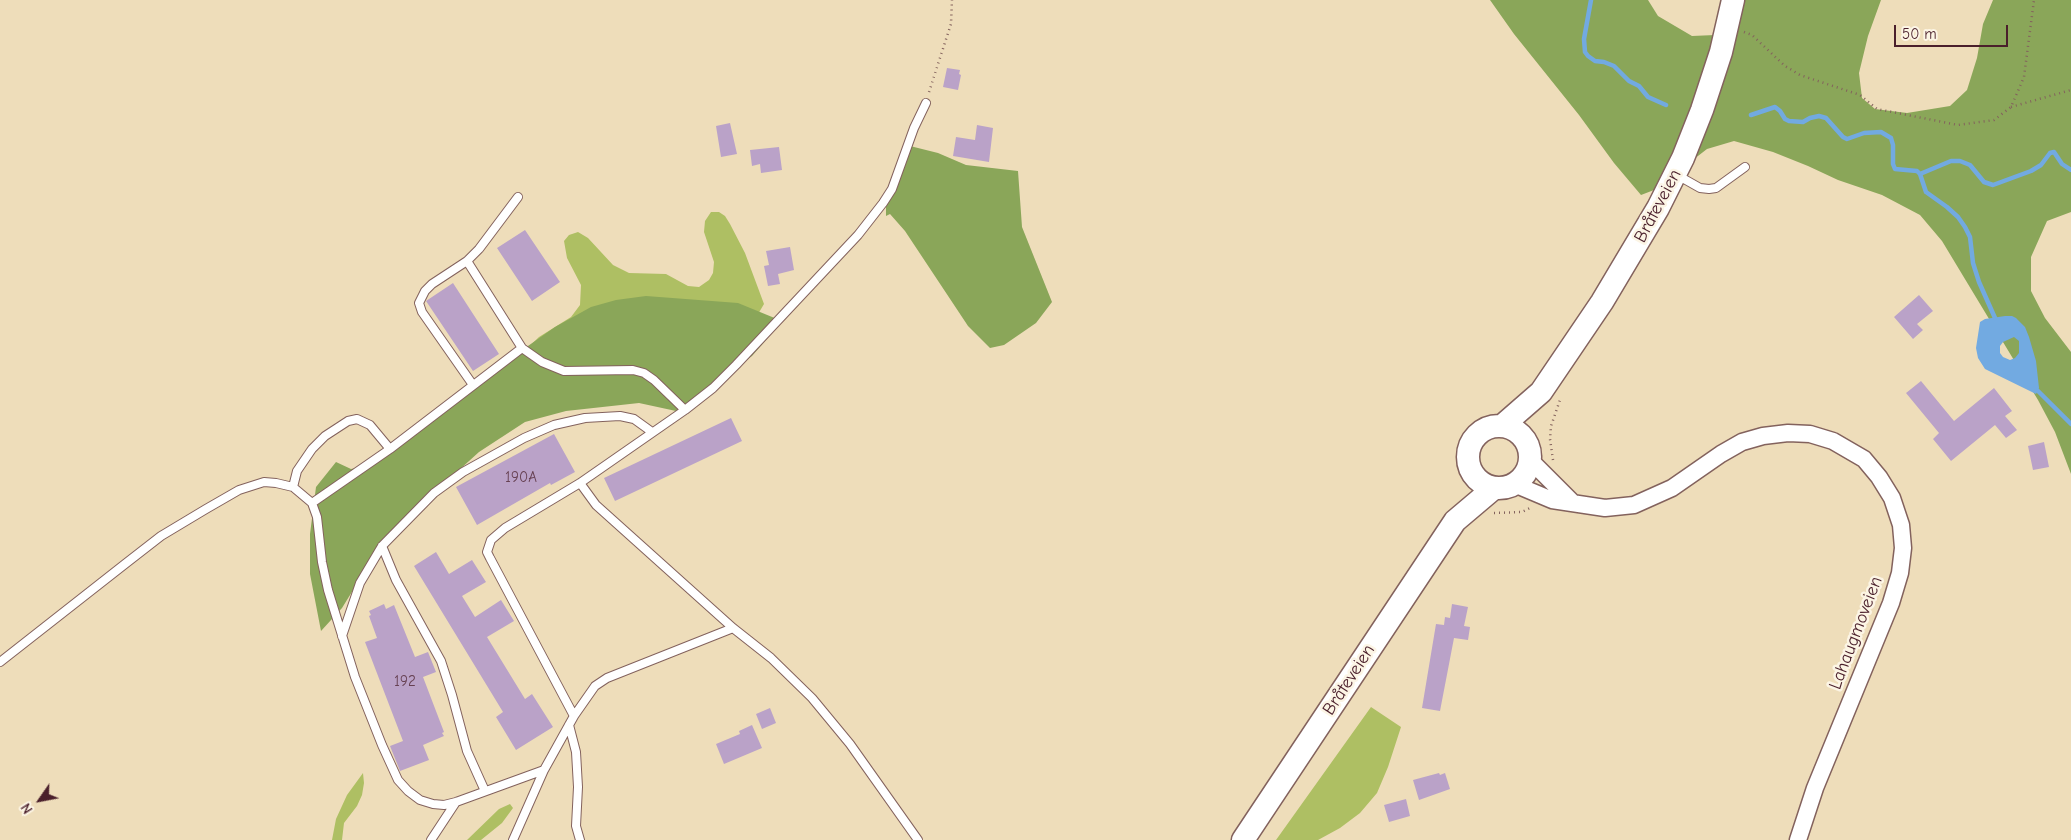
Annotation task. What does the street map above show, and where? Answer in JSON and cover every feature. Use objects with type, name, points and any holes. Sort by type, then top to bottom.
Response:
[{"type":"main road","name":"Bråteveien","points":[[1502,426],[1541,392],[1624,267],[1675,174],[1705,102],[1728,27],[1733,0]]},
{"type":"main road","name":"Bråteveien","points":[[1528,452],[1541,392]]},
{"type":"main road","points":[[1502,426],[1517,432],[1528,452],[1525,474],[1504,486],[1480,482],[1471,471],[1468,462],[1471,443],[1476,435],[1484,430],[1502,426]]},
{"type":"main road","name":"Bråteveien","points":[[1243,840],[1455,521],[1471,471]]},
{"type":"main road","name":"Bråteveien","points":[[1455,521],[1504,486]]},
{"type":"street","name":"Lahaugmoveien","points":[[1504,486],[1552,500],[1605,508],[1634,505],[1672,488],[1721,454],[1742,442],[1762,436],[1788,433],[1824,437],[1844,446],[1864,460],[1886,487],[1898,512],[1903,536],[1902,560],[1896,590],[1815,788],[1798,840]]},
{"type":"street","points":[[1528,452],[1573,503]]},
{"type":"lane","points":[[574,716],[487,552],[491,540],[505,528],[580,483],[685,410],[713,388],[736,366],[871,219],[892,189],[914,128],[926,103]]},
{"type":"lane","points":[[1675,174],[1700,188],[1709,189],[1716,188],[1745,167]]},
{"type":"lane","points":[[473,385],[422,312],[420,303],[425,291],[432,284],[467,261],[518,198]]},
{"type":"lane","points":[[467,261],[522,348],[542,362],[564,371],[633,370],[644,373],[654,380],[685,410]]},
{"type":"lane","points":[[312,503],[390,449],[522,348]]},
{"type":"lane","points":[[342,636],[360,583],[382,546],[434,493],[463,472],[524,438],[554,425],[585,418],[620,416],[634,419],[652,432]]},
{"type":"lane","points":[[294,487],[297,471],[312,449],[348,421],[357,420],[370,425],[390,449]]},
{"type":"lane","points":[[0,662],[161,536],[206,508],[239,490],[264,482],[294,487],[312,503],[317,518],[322,562],[328,590],[342,636],[355,677],[398,780],[420,800],[444,805],[544,770]]},
{"type":"lane","points":[[580,483],[596,505],[734,628],[771,658],[812,698],[850,744],[918,840]]},
{"type":"lane","points":[[382,546],[396,580],[441,661],[467,751],[485,791]]},
{"type":"lane","points":[[513,840],[544,770],[574,716],[595,686],[607,678],[734,628]]},
{"type":"lane","points":[[569,725],[576,752],[578,787],[576,826],[580,840]]},
{"type":"lane","points":[[431,840],[456,802]]},
{"type":"path","points":[[926,103],[951,24],[952,0]]},
{"type":"path","points":[[2011,107],[2024,77],[2034,0]]},
{"type":"path","points":[[1728,27],[1752,35],[1785,66],[1800,75],[1860,95],[1877,109],[1958,125],[1994,120],[2011,107],[2071,90]]},
{"type":"path","points":[[1491,514],[1522,512],[1532,506]]},
{"type":"green space","points":[[1490,0],[1648,0],[1658,16],[1692,36],[1715,35],[1731,0],[1881,0],[1868,36],[1859,73],[1862,98],[1875,109],[1907,113],[1950,106],[1967,90],[1977,58],[1983,24],[1993,0],[2071,0],[2071,212],[2047,221],[2031,257],[2031,291],[2045,318],[2071,352],[2071,474],[2055,432],[2038,400],[1942,241],[1920,215],[1882,195],[1838,180],[1773,152],[1734,141],[1707,149],[1654,190],[1641,195],[1514,34]]},
{"type":"green space","points":[[906,145],[938,153],[966,165],[1018,171],[1022,227],[1052,302],[1036,323],[1004,345],[990,348],[968,326],[905,231],[890,214],[886,216],[886,200]]},
{"type":"green space","points":[[711,212],[719,212],[725,216],[730,224],[745,253],[764,304],[745,336],[565,397],[513,362],[539,337],[571,317],[580,305],[581,285],[567,258],[564,241],[569,235],[578,232],[588,238],[613,265],[629,273],[666,274],[688,286],[699,287],[709,280],[713,273],[714,262],[704,232],[705,221]]},
{"type":"green space","points":[[646,296],[738,303],[777,319],[766,340],[752,356],[676,411],[639,403],[566,411],[525,422],[479,452],[406,521],[358,582],[342,608],[321,631],[310,574],[310,534],[316,487],[336,462],[351,469],[365,466],[454,398],[555,327],[591,307],[616,300]]},
{"type":"green space","points":[[1371,707],[1401,727],[1377,793],[1360,813],[1340,828],[1318,840],[1276,840]]},
{"type":"green space","points":[[363,773],[362,795],[357,806],[344,823],[342,840],[332,840],[336,819],[347,795]]},
{"type":"green space","points":[[510,804],[513,808],[502,823],[481,840],[467,840],[499,809]]},
{"type":"water","points":[[2012,316],[2025,327],[2036,361],[2039,388],[2036,394],[1985,369],[1978,358],[1976,348],[1980,322],[1985,319]],"holes":[[[2014,337],[2019,341],[2019,353],[2015,358],[2010,360],[2003,357],[2000,353],[2000,346],[2003,342]]]},
{"type":"building","points":[[947,68],[960,70],[958,90],[943,87]]},
{"type":"building","points":[[730,123],[737,154],[721,157],[716,126]]},
{"type":"building","points":[[977,125],[993,128],[989,162],[953,156],[956,137],[975,140]]},
{"type":"building","points":[[779,147],[782,170],[761,173],[760,164],[752,166],[750,150]]},
{"type":"building","points":[[525,230],[560,282],[532,301],[497,248]]},
{"type":"building","points":[[790,247],[794,270],[778,274],[780,284],[768,286],[764,266],[769,265],[766,251]]},
{"type":"building","points":[[453,283],[499,354],[473,371],[426,301]]},
{"type":"building","points":[[1919,295],[1933,311],[1917,324],[1923,330],[1913,339],[1894,317]]},
{"type":"building","points":[[1921,381],[1954,421],[1994,388],[2012,411],[2005,416],[2017,430],[2006,438],[1995,425],[1951,461],[1933,439],[1939,433],[1906,393]]},
{"type":"building","points":[[731,418],[742,441],[615,501],[604,478]]},
{"type":"building","points":[[554,434],[575,472],[551,485],[550,483],[477,525],[456,487]]},
{"type":"building","points":[[2044,442],[2049,467],[2033,470],[2028,446]]},
{"type":"building","points":[[436,552],[449,574],[472,560],[486,582],[462,596],[475,617],[501,600],[514,621],[487,637],[525,699],[532,694],[553,727],[516,750],[496,717],[503,712],[414,566]]},
{"type":"building","points":[[384,604],[386,609],[394,605],[415,657],[428,652],[436,672],[423,677],[444,732],[442,733],[444,736],[423,745],[429,760],[400,771],[390,746],[403,741],[365,642],[377,638],[369,611]]},
{"type":"building","points":[[1452,604],[1468,607],[1464,626],[1470,627],[1468,640],[1454,638],[1440,711],[1422,708],[1436,624],[1444,625],[1445,617],[1450,618]]},
{"type":"building","points":[[770,708],[776,723],[762,729],[756,714]]},
{"type":"building","points":[[752,725],[762,748],[724,764],[716,744],[740,734],[739,731]]},
{"type":"building","points":[[1439,773],[1440,775],[1445,773],[1450,789],[1419,800],[1413,780]]},
{"type":"building","points":[[1406,799],[1410,816],[1389,822],[1384,805]]},
{"type":"waterway","points":[[1591,0],[1584,39],[1585,52],[1595,61],[1614,66],[1629,81],[1639,86],[1648,97],[1666,105]]},
{"type":"waterway","points":[[1751,115],[1775,107],[1789,121],[1803,122],[1819,116],[1826,118],[1847,139],[1864,133],[1881,132],[1891,138],[1895,169],[1917,171],[1920,174],[1926,192],[1947,207],[1965,227],[1970,237],[1973,263],[1979,282],[1995,318]]},
{"type":"waterway","points":[[1920,174],[1951,161],[1960,161],[1970,165],[1984,182],[1993,185],[2031,171],[2041,165],[2050,153],[2054,152],[2062,164],[2071,170]]},
{"type":"waterway","points":[[2038,391],[2071,424]]}]
